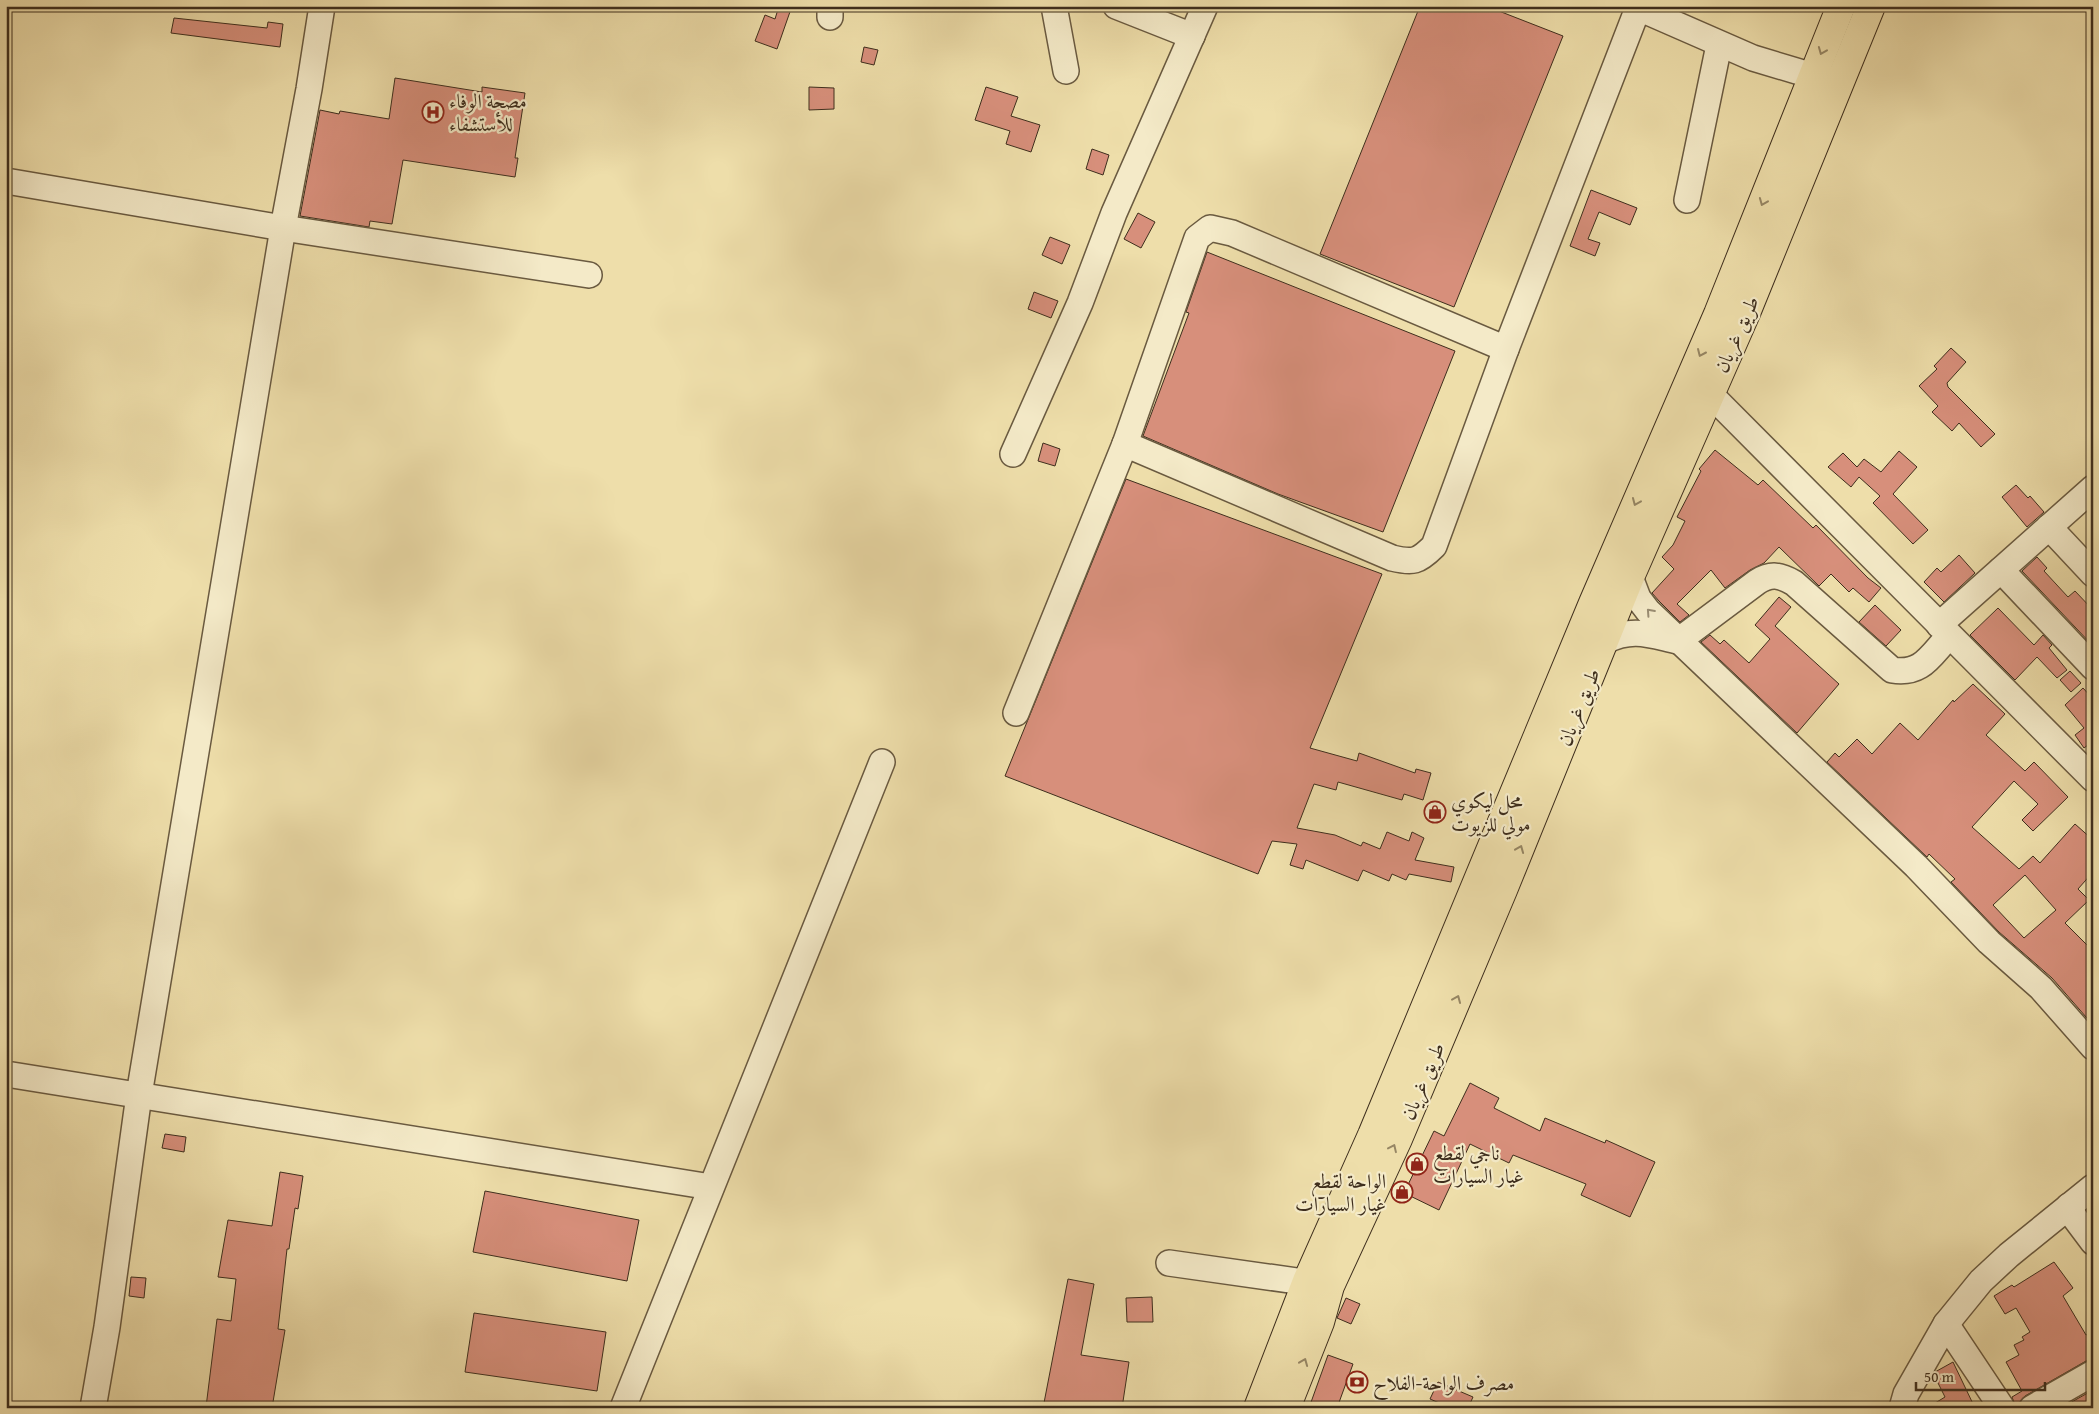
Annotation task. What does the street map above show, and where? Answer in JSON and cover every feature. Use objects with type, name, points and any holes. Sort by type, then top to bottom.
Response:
[{"type":"highway","name":"طريق غريان","points":[[1286,1408],[1320,1322],[1318,1284],[1372,1135],[1589,612],[1718,314],[1841,6]]},
{"type":"highway","name":"طريق غريان","points":[[1258,1408],[1318,1284],[1398,1139],[1630,577],[1746,313],[1871,6]]},
{"type":"street","points":[[92,1408],[107,1326],[139,1095],[283,228],[309,89],[322,6]]},
{"type":"street","points":[[1054,6],[1066,71]]},
{"type":"street","points":[[1116,6],[1192,36]]},
{"type":"street","points":[[1013,454],[1080,303],[1114,213],[1205,6]]},
{"type":"street","points":[[1125,444],[1392,558],[1408,562],[1422,558],[1434,546],[1506,349],[1636,7],[1752,58],[1840,84]]},
{"type":"street","points":[[1687,200],[1719,45]]},
{"type":"street","points":[[6,181],[283,228],[589,275]]},
{"type":"street","points":[[1016,713],[1125,444],[1196,238],[1210,228],[1232,233],[1506,349]]},
{"type":"street","points":[[1710,394],[2093,779]]},
{"type":"street","points":[[1605,641],[1620,635],[1637,632],[1678,641],[1765,577],[1776,575],[1794,583],[1892,670],[1906,672],[1920,667],[1944,631],[2001,570],[2093,488]]},
{"type":"street","points":[[2049,527],[2093,574]]},
{"type":"street","points":[[2001,570],[2093,667]]},
{"type":"street","points":[[1630,577],[1638,598],[1678,641],[1916,866],[1989,942],[2041,988],[2093,1047]]},
{"type":"street","points":[[622,1408],[882,762]]},
{"type":"street","points":[[6,1074],[711,1187]]},
{"type":"street","points":[[1902,1408],[1906,1394],[1946,1324],[1981,1281],[2034,1235],[2079,1210],[2093,1187]]},
{"type":"street","points":[[2079,1210],[2093,1242]]},
{"type":"street","points":[[1169,1263],[1318,1284]]},
{"type":"street","points":[[1946,1324],[1998,1406]]},
{"type":"street","points":[[2032,1408],[2093,1373]]},
{"type":"building","points":[[779,6],[792,6],[777,49],[755,41],[765,15],[775,19]]},
{"type":"building","points":[[1420,6],[1486,6],[1563,36],[1454,307],[1320,254]]},
{"type":"building","points":[[174,18],[267,28],[268,22],[283,24],[280,47],[171,33]]},
{"type":"building","points":[[864,47],[878,50],[874,65],[861,62]]},
{"type":"building","points":[[395,78],[482,92],[482,87],[525,93],[515,158],[518,158],[515,177],[403,160],[392,224],[370,221],[369,227],[300,216],[320,110],[339,114],[340,111],[389,119]]},
{"type":"building","points":[[809,87],[834,88],[834,109],[809,110]]},
{"type":"building","points":[[986,87],[1018,97],[1011,116],[1040,125],[1031,152],[1006,144],[1010,131],[975,120]]},
{"type":"building","points":[[1092,149],[1109,155],[1103,175],[1086,169]]},
{"type":"building","points":[[1591,190],[1637,208],[1630,225],[1599,212],[1588,239],[1600,243],[1595,256],[1570,246]]},
{"type":"building","points":[[1138,213],[1155,222],[1141,248],[1124,239]]},
{"type":"building","points":[[1050,237],[1070,245],[1062,264],[1042,255]]},
{"type":"building","points":[[1207,252],[1455,351],[1383,532],[1278,494],[1143,436],[1189,313],[1186,312]]},
{"type":"building","points":[[1034,292],[1058,301],[1051,318],[1028,309]]},
{"type":"building","points":[[1951,348],[1966,362],[1947,383],[1948,387],[1995,434],[1981,447],[1959,423],[1952,431],[1932,412],[1938,406],[1919,386],[1937,369],[1934,366]]},
{"type":"building","points":[[1043,443],[1060,449],[1055,466],[1038,461]]},
{"type":"building","points":[[1715,450],[1758,485],[1763,480],[1813,528],[1816,525],[1868,578],[1881,588],[1869,602],[1853,588],[1849,592],[1831,574],[1819,586],[1779,547],[1764,563],[1750,570],[1725,588],[1711,570],[1677,604],[1689,615],[1680,622],[1652,593],[1674,569],[1662,557],[1673,545],[1685,521],[1677,517],[1701,471],[1699,469]]},
{"type":"building","points":[[1899,451],[1917,467],[1893,494],[1928,530],[1913,544],[1873,503],[1880,496],[1859,477],[1851,487],[1828,467],[1843,453],[1857,467],[1864,459],[1881,472]]},
{"type":"building","points":[[1126,479],[1382,574],[1310,748],[1357,761],[1359,753],[1415,773],[1416,769],[1431,773],[1423,800],[1404,794],[1402,800],[1338,782],[1336,790],[1314,784],[1297,828],[1335,835],[1361,846],[1363,842],[1380,849],[1387,832],[1409,841],[1412,832],[1424,838],[1415,860],[1454,867],[1451,882],[1409,874],[1406,880],[1392,874],[1389,881],[1363,870],[1358,881],[1306,860],[1303,869],[1290,865],[1297,844],[1272,841],[1258,874],[1005,776]]},
{"type":"building","points":[[2016,485],[2028,498],[2030,496],[2044,512],[2027,527],[2002,497]]},
{"type":"building","points":[[1959,555],[1975,573],[1944,602],[1924,582],[1937,568],[1941,572]]},
{"type":"building","points":[[2037,557],[2047,568],[2044,571],[2068,597],[2075,591],[2093,610],[2093,646],[2022,571]]},
{"type":"building","points":[[1779,597],[1791,607],[1775,626],[1839,684],[1797,733],[1701,642],[1710,635],[1720,644],[1724,640],[1749,663],[1770,639],[1755,625]]},
{"type":"building","points":[[1875,605],[1901,630],[1886,646],[1859,622]]},
{"type":"building","points":[[1998,608],[2034,645],[2043,635],[2052,645],[2049,648],[2067,670],[2057,678],[2037,657],[2015,680],[1970,635]]},
{"type":"building","points":[[2070,671],[2081,683],[2071,692],[2060,680]]},
{"type":"building","points":[[1973,684],[2005,714],[1986,735],[2025,771],[2034,762],[2068,797],[2033,831],[2022,820],[2038,804],[2014,781],[1972,827],[2019,869],[2033,856],[2040,863],[2075,824],[2093,840],[2093,872],[2078,889],[2089,900],[2065,923],[2093,951],[2093,1025],[2052,978],[1999,932],[1951,882],[1955,879],[1929,854],[1927,857],[1827,762],[1835,753],[1839,757],[1857,739],[1872,754],[1900,723],[1918,740],[1953,700],[1954,702]],"holes":[[[2025,875],[2056,910],[2024,938],[1993,905]]]},
{"type":"building","points":[[2083,688],[2093,699],[2093,741],[2084,748],[2075,735],[2084,728],[2065,705]]},
{"type":"building","points":[[1470,1083],[1499,1098],[1494,1108],[1540,1131],[1545,1118],[1605,1143],[1606,1140],[1655,1162],[1630,1217],[1581,1195],[1586,1184],[1513,1155],[1509,1163],[1470,1144],[1439,1210],[1404,1193],[1434,1131],[1444,1136]]},
{"type":"building","points":[[165,1134],[186,1137],[184,1152],[162,1148]]},
{"type":"building","points":[[280,1172],[303,1176],[298,1209],[295,1208],[289,1249],[287,1249],[278,1329],[285,1330],[272,1408],[206,1407],[217,1319],[231,1321],[236,1279],[218,1277],[228,1220],[272,1226]]},
{"type":"building","points":[[485,1191],[639,1220],[627,1281],[473,1252]]},
{"type":"building","points":[[2054,1262],[2073,1288],[2063,1296],[2086,1335],[2093,1331],[2093,1359],[2086,1361],[2025,1396],[2016,1408],[2012,1397],[2022,1391],[2006,1362],[2019,1355],[2014,1345],[2024,1340],[2022,1337],[2030,1332],[2016,1308],[2005,1314],[1994,1296],[2012,1285],[2014,1287]]},
{"type":"building","points":[[131,1277],[146,1278],[144,1298],[129,1296]]},
{"type":"building","points":[[1068,1279],[1094,1284],[1081,1355],[1129,1362],[1122,1408],[1043,1408]]},
{"type":"building","points":[[1152,1297],[1153,1322],[1127,1322],[1126,1298]]},
{"type":"building","points":[[1346,1298],[1360,1304],[1351,1324],[1337,1318]]},
{"type":"building","points":[[474,1313],[606,1332],[597,1391],[465,1372]]},
{"type":"building","points":[[1328,1355],[1353,1364],[1337,1408],[1318,1408],[1310,1405]]},
{"type":"building","points":[[1953,1362],[1975,1408],[1927,1408],[1945,1397],[1934,1375],[1935,1372]]},
{"type":"building","points":[[1438,1382],[1473,1397],[1468,1408],[1451,1408],[1430,1399]]},
{"type":"building","points":[[2093,1390],[2093,1408],[2061,1408]]},
{"type":"place","name":"مصحة الوفاء للأستشفاء","points":[[433,112]]},
{"type":"place","name":"محل ليكوي مولي للزيوت","points":[[1435,812]]},
{"type":"place","name":"ناجي لقطع غيار السيارات","points":[[1417,1164]]},
{"type":"place","name":"الواحة لقطع غيار السيارات","points":[[1402,1192]]},
{"type":"place","name":"مصرف الواحة-الفلاح","points":[[1357,1382]]}]
